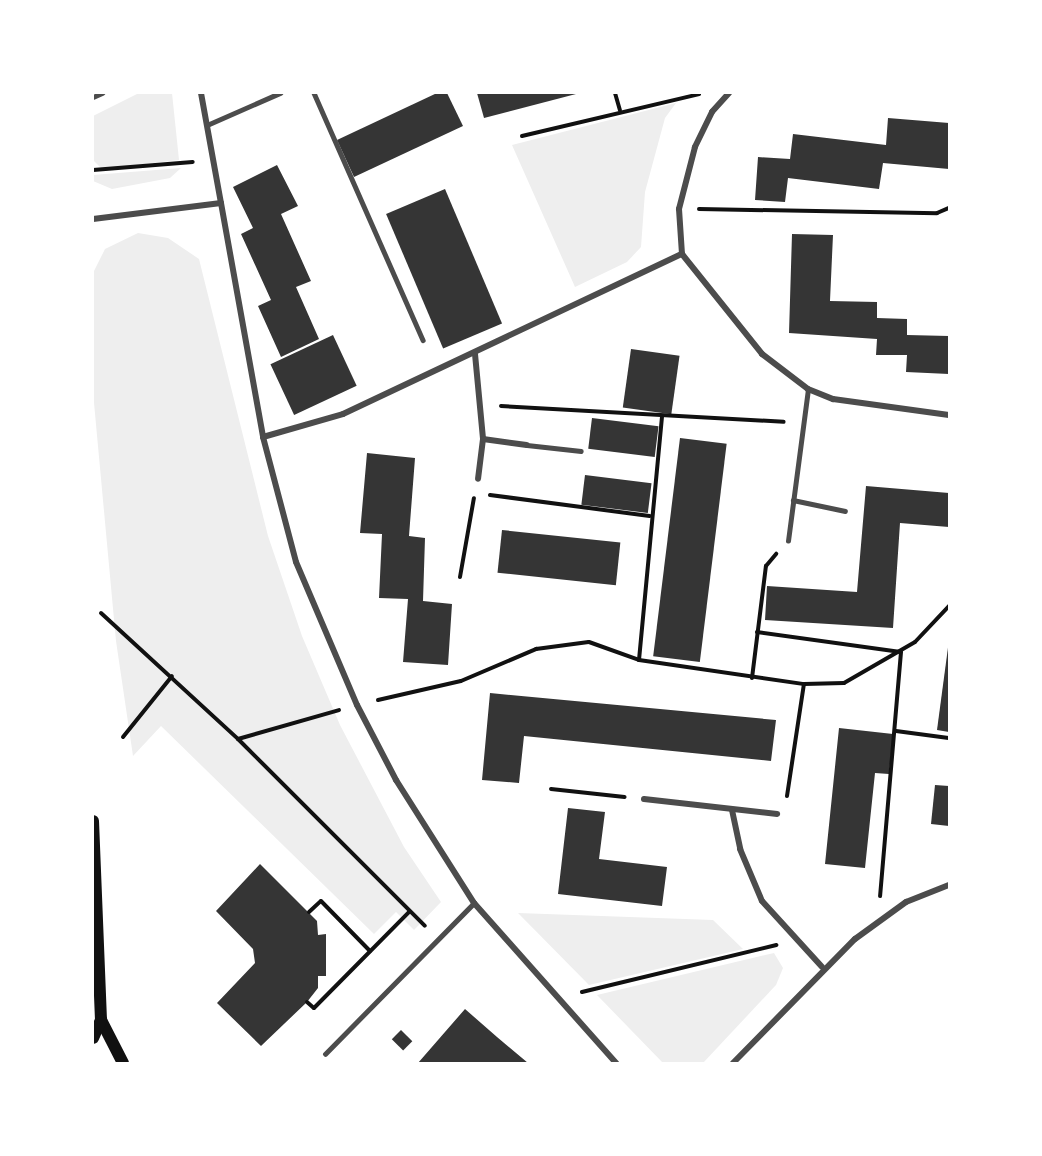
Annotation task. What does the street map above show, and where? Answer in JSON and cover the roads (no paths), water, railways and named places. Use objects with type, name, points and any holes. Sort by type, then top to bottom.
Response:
[{"type":"main road","points":[[93,821],[101,1020],[123,1063]]},
{"type":"main road","points":[[93,1038],[101,1020]]},
{"type":"street","points":[[201,93],[263,437],[296,562],[357,705],[396,780],[474,903],[555,998],[616,1063]]},
{"type":"street","points":[[728,95],[695,147],[679,209],[682,254],[762,354],[808,389],[833,399],[949,415]]},
{"type":"street","points":[[93,219],[221,203]]},
{"type":"street","points":[[263,437],[343,414],[475,354],[682,254]]},
{"type":"street","points":[[475,354],[483,439],[478,479]]},
{"type":"street","points":[[483,439],[527,445]]},
{"type":"street","points":[[644,799],[777,814]]},
{"type":"street","points":[[732,810],[740,849],[762,901],[795,941],[822,967]]},
{"type":"street","points":[[733,1063],[822,967],[906,902],[949,885]]},
{"type":"lane","points":[[93,97],[102,93]]},
{"type":"lane","points":[[207,125],[280,93]]},
{"type":"lane","points":[[314,93],[423,340]]},
{"type":"lane","points":[[788,541],[808,389]]},
{"type":"lane","points":[[527,445],[581,451]]},
{"type":"lane","points":[[793,501],[845,511]]},
{"type":"lane","points":[[326,1054],[474,903]]}]
